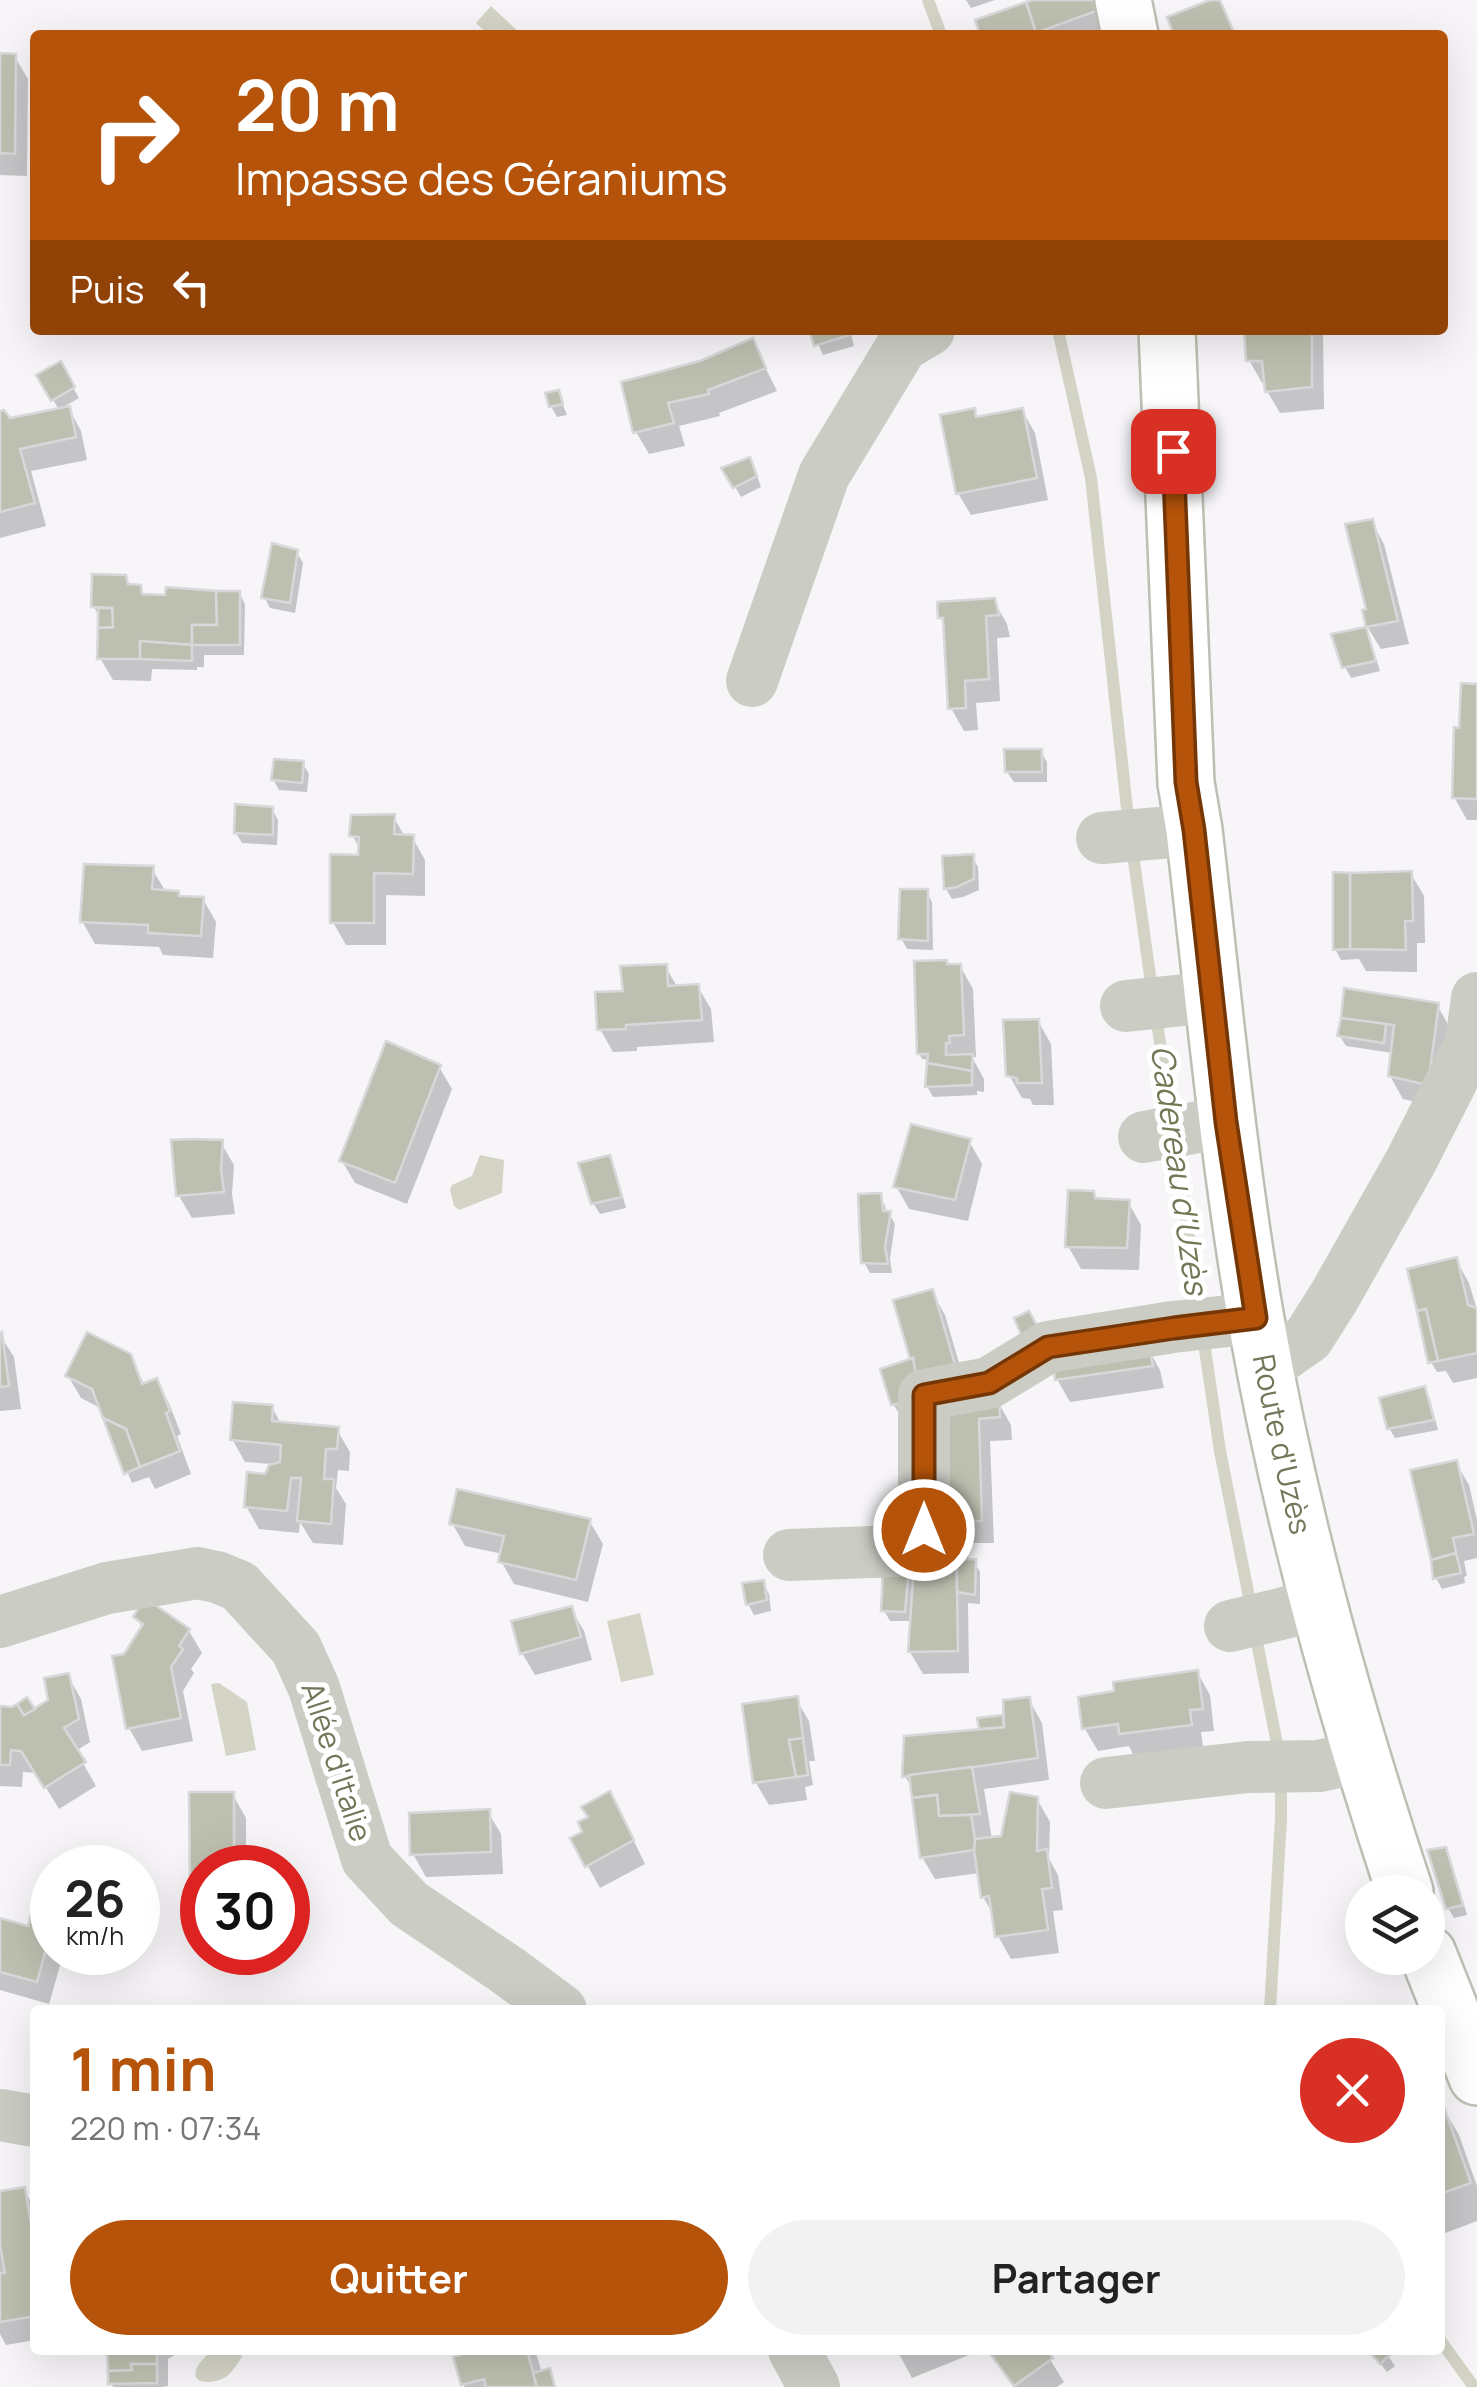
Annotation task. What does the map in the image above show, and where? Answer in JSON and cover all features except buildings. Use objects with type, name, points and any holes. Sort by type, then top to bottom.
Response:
[{"type":"main road","points":[[1124,0],[1129,30]]},
{"type":"main road","name":"Route d'Uzès","points":[[1161,335],[1186,782],[1176,832],[1214,1125],[1250,1336],[1307,1564],[1302,1607],[1305,1749],[1393,1875]]},
{"type":"main road","points":[[1436,1975],[1477,2078]]},
{"type":"street","points":[[752,682],[824,475],[902,346],[920,335]]},
{"type":"street","points":[[1102,838],[1176,832]]},
{"type":"street","points":[[1126,1006],[1196,998]]},
{"type":"street","points":[[789,1556],[898,1550],[924,1530],[924,1395],[989,1383],[1048,1347],[1174,1328],[1308,1338],[1411,1161],[1471,1043],[1477,998]]},
{"type":"street","points":[[1144,1137],[1214,1125]]},
{"type":"street","name":"Allée d'Italie","points":[[0,1622],[107,1588],[198,1573],[238,1586],[296,1648],[314,1688],[368,1859],[408,1904],[555,2005]]},
{"type":"street","points":[[1230,1626],[1302,1607]]},
{"type":"street","points":[[1106,1784],[1305,1749]]},
{"type":"street","points":[[0,2115],[30,2120]]},
{"type":"street","points":[[797,2355],[814,2387]]},
{"type":"shaded area","points":[[491,6],[517,30],[484,30],[476,23]]},
{"type":"shaded area","points":[[480,1155],[504,1160],[502,1193],[459,1210],[454,1206],[450,1189],[472,1176]]},
{"type":"shaded area","points":[[640,1613],[654,1675],[621,1682],[607,1621]]},
{"type":"shaded area","points":[[219,1683],[247,1702],[256,1750],[226,1756],[211,1684]]},
{"type":"shaded area","points":[[207,2355],[242,2356],[227,2376],[212,2382],[197,2379],[198,2365]]},
{"type":"waterway","name":"Cadereau d'Uzès","points":[[928,0],[939,30]]},
{"type":"waterway","name":"Cadereau d'Uzès","points":[[1059,335],[1091,478],[1129,827]]},
{"type":"waterway","name":"Cadereau d'Uzès","points":[[1132,847],[1152,990]]},
{"type":"waterway","name":"Cadereau d'Uzès","points":[[1156,1015],[1171,1119]]},
{"type":"waterway","name":"Cadereau d'Uzès","points":[[1175,1144],[1200,1312]]},
{"type":"waterway","name":"Cadereau d'Uzès","points":[[1203,1336],[1220,1451],[1251,1607]]},
{"type":"waterway","name":"Cadereau d'Uzès","points":[[1255,1632],[1279,1754]]},
{"type":"waterway","name":"Cadereau d'Uzès","points":[[1270,2005],[1281,1779]]},
{"type":"waterway","name":"Cadereau d'Uzès","points":[[1445,2347],[1474,2387]]},
{"type":"route","points":[[924,1530],[924,1395],[989,1383],[1048,1347],[1256,1318],[1226,1122],[1186,782],[1173,451]]}]
